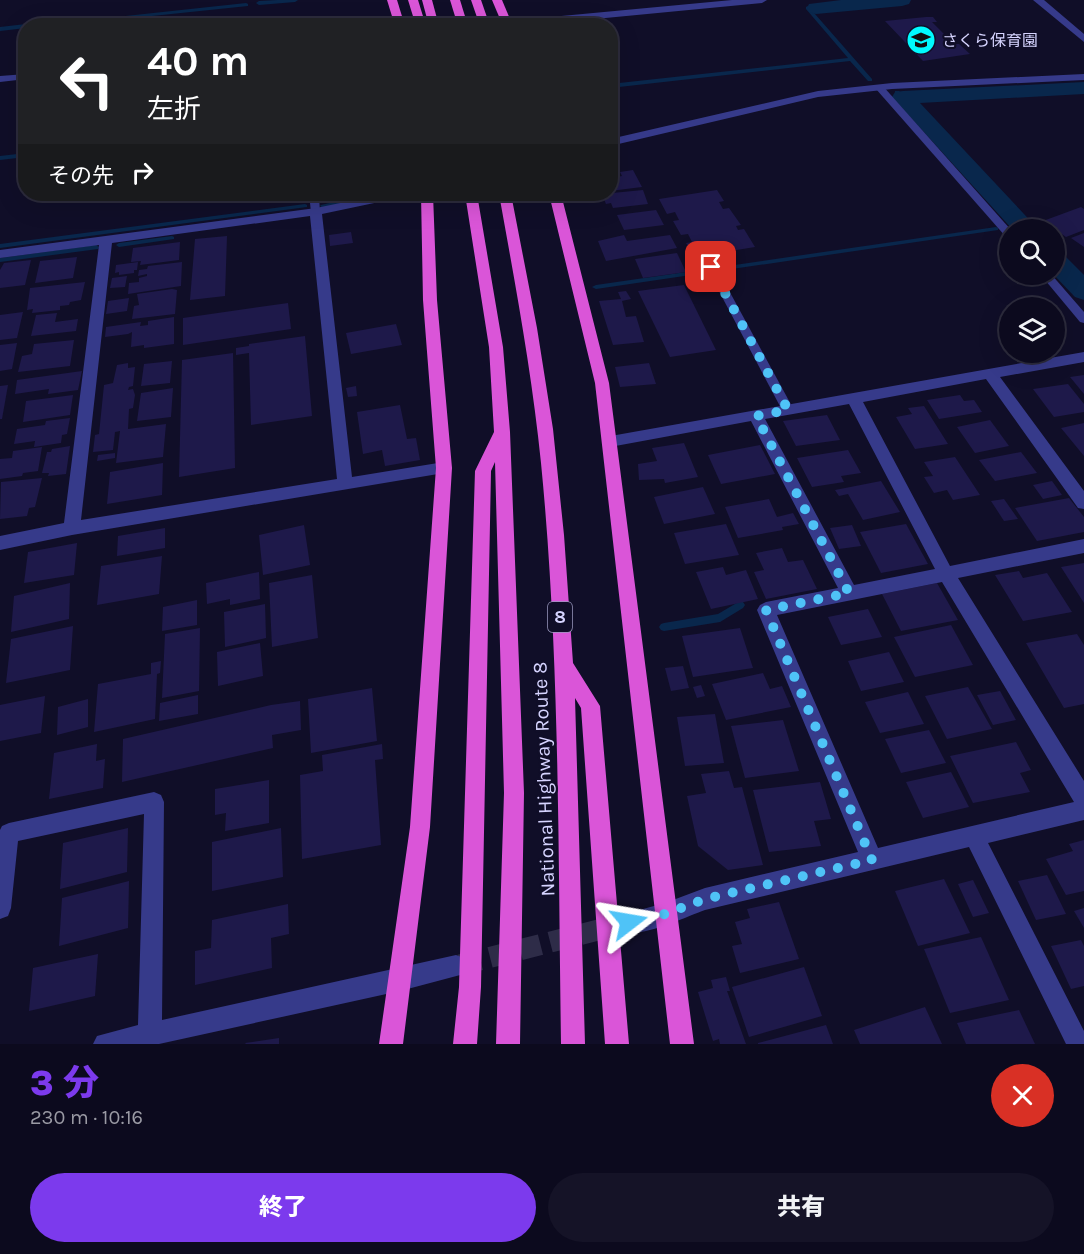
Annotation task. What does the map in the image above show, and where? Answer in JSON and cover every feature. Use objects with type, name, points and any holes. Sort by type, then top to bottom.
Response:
[{"type":"highway","points":[[392,0],[398,18]]},
{"type":"highway","points":[[413,0],[419,18]]},
{"type":"highway","points":[[427,0],[432,18]]},
{"type":"highway","points":[[455,0],[461,18]]},
{"type":"highway","points":[[476,0],[482,18]]},
{"type":"highway","points":[[497,0],[504,18]]},
{"type":"highway","points":[[391,1044],[420,827],[444,468],[430,300],[427,201]]},
{"type":"highway","name":"National Highway Route 8","points":[[472,201],[496,346],[502,432],[514,793],[508,1044]]},
{"type":"highway","name":"National Highway Route 8","points":[[506,201],[537,365],[549,466],[564,665],[573,1044]]},
{"type":"highway","points":[[557,201],[602,383],[682,1044]]},
{"type":"highway","points":[[465,1044],[470,987],[483,471],[502,432]]},
{"type":"highway","name":"8","points":[[564,665],[590,706],[617,1044]]},
{"type":"street","points":[[578,18],[762,0]]},
{"type":"street","points":[[1038,0],[1084,39]]},
{"type":"street","points":[[618,141],[818,94],[879,87],[1084,77]]},
{"type":"street","points":[[0,254],[316,212],[366,201]]},
{"type":"street","points":[[316,212],[345,484]]},
{"type":"street","points":[[72,528],[106,240]]},
{"type":"street","points":[[610,441],[1084,357]]},
{"type":"street","points":[[988,373],[1084,503]]},
{"type":"street","points":[[854,399],[946,574],[1084,800]]},
{"type":"street","points":[[756,416],[849,593]]},
{"type":"street","points":[[0,543],[72,528],[444,468]]},
{"type":"street","points":[[872,860],[766,610],[1084,546]]},
{"type":"street","points":[[0,908],[9,833],[154,802],[150,1034]]},
{"type":"street","points":[[629,922],[665,914],[705,899],[1084,810]]},
{"type":"street","points":[[974,836],[1078,1044]]},
{"type":"street","points":[[118,1043],[456,966]]},
{"type":"lane","points":[[0,79],[18,77]]},
{"type":"lane","points":[[879,87],[999,223]]},
{"type":"lane","points":[[315,201],[316,212]]},
{"type":"lane","points":[[710,265],[788,410]]},
{"type":"lane","points":[[1055,285],[1084,319]]},
{"type":"building","points":[[933,17],[937,22],[932,22],[946,36],[953,38],[949,38],[954,44],[959,44],[970,54],[923,61],[885,21]]},
{"type":"building","points":[[633,170],[642,187],[618,190],[618,177],[622,176],[620,172]]},
{"type":"building","points":[[643,190],[648,204],[613,208],[611,203],[606,204],[605,201],[618,201],[618,192]]},
{"type":"building","points":[[717,190],[724,201],[719,202],[723,209],[729,208],[741,225],[736,226],[738,230],[744,229],[755,247],[694,257],[686,243],[692,242],[688,234],[681,235],[673,221],[679,220],[675,212],[667,214],[659,199]]},
{"type":"building","points":[[1081,207],[1084,209],[1084,230],[1066,237],[1065,219],[1048,219]]},
{"type":"building","points":[[656,210],[664,225],[624,230],[617,215]]},
{"type":"building","points":[[351,232],[353,243],[330,246],[329,235]]},
{"type":"building","points":[[1084,233],[1084,247],[1071,238]]},
{"type":"building","points":[[624,235],[627,241],[670,235],[677,248],[606,261],[598,241]]},
{"type":"building","points":[[227,236],[225,296],[190,300],[195,239]]},
{"type":"building","points":[[180,242],[179,260],[140,265],[141,261],[131,262],[133,248]]},
{"type":"building","points":[[677,253],[686,272],[643,278],[635,259]]},
{"type":"building","points":[[77,257],[73,278],[35,283],[40,261]]},
{"type":"building","points":[[31,260],[25,285],[0,288],[0,270],[4,263]]},
{"type":"building","points":[[138,262],[134,273],[119,275],[119,272],[115,273],[116,265]]},
{"type":"building","points":[[182,262],[181,286],[128,294],[129,283],[139,282],[139,278],[147,276],[147,274],[138,276],[139,270],[147,269],[148,266]]},
{"type":"building","points":[[127,276],[125,287],[110,288],[112,278]]},
{"type":"building","points":[[85,282],[81,300],[60,306],[60,310],[32,313],[33,309],[27,310],[30,288]]},
{"type":"building","points":[[684,285],[716,350],[670,357],[638,291]]},
{"type":"building","points":[[177,290],[175,314],[132,319],[134,306],[139,305],[137,294]]},
{"type":"building","points":[[626,291],[631,299],[622,301],[626,317],[636,316],[644,342],[613,345],[599,301],[621,299],[618,292]]},
{"type":"building","points":[[129,298],[127,311],[106,314],[108,301]]},
{"type":"building","points":[[288,303],[291,329],[183,345],[183,318]]},
{"type":"building","points":[[23,312],[17,338],[0,340],[0,315]]},
{"type":"building","points":[[57,313],[55,322],[78,319],[76,331],[31,336],[36,315]]},
{"type":"building","points":[[174,317],[174,344],[144,348],[144,345],[131,347],[132,332],[105,337],[106,327],[141,322],[140,326],[148,325],[148,321]]},
{"type":"building","points":[[396,324],[402,345],[351,354],[346,333]]},
{"type":"building","points":[[305,336],[312,416],[251,425],[249,353],[236,355],[236,348]]},
{"type":"building","points":[[74,340],[70,366],[18,372],[22,356],[32,354],[34,344]]},
{"type":"building","points":[[17,343],[12,369],[0,371],[0,345]]},
{"type":"building","points":[[233,353],[235,468],[179,477],[182,360]]},
{"type":"building","points":[[172,361],[170,383],[141,386],[144,364]]},
{"type":"building","points":[[128,363],[128,368],[135,367],[133,386],[128,390],[133,389],[135,395],[133,408],[129,409],[128,429],[166,424],[163,457],[116,463],[120,431],[115,432],[113,450],[93,452],[95,435],[99,434],[104,385],[113,383],[117,365]]},
{"type":"building","points":[[649,363],[656,384],[620,387],[615,367]]},
{"type":"building","points":[[82,371],[78,390],[48,394],[49,389],[15,394],[17,380]]},
{"type":"building","points":[[1084,375],[1084,394],[1070,377]]},
{"type":"building","points":[[1068,384],[1084,404],[1084,412],[1054,417],[1033,389]]},
{"type":"building","points":[[8,385],[2,419],[0,419],[0,386]]},
{"type":"building","points":[[356,386],[357,396],[348,397],[346,388]]},
{"type":"building","points":[[173,388],[171,417],[137,421],[141,393]]},
{"type":"building","points":[[73,395],[70,415],[23,422],[26,401]]},
{"type":"building","points":[[960,395],[964,401],[974,400],[982,412],[939,419],[927,400]]},
{"type":"building","points":[[400,405],[407,439],[416,438],[420,460],[385,466],[382,450],[363,454],[357,412]]},
{"type":"building","points":[[924,406],[948,444],[915,449],[896,417],[912,414],[908,408]]},
{"type":"building","points":[[827,415],[840,440],[796,446],[783,421]]},
{"type":"building","points":[[70,418],[67,434],[62,435],[61,443],[34,447],[35,441],[14,444],[17,429],[45,425],[46,421]]},
{"type":"building","points":[[990,420],[1009,446],[975,453],[957,427]]},
{"type":"building","points":[[1084,423],[1084,456],[1061,428]]},
{"type":"building","points":[[684,443],[698,477],[665,483],[664,479],[639,480],[638,464],[657,461],[652,448]]},
{"type":"building","points":[[760,445],[775,474],[721,484],[708,455]]},
{"type":"building","points":[[70,446],[66,474],[48,476],[49,473],[42,473],[47,452]]},
{"type":"building","points":[[42,447],[38,471],[0,479],[0,459],[12,458],[13,451]]},
{"type":"building","points":[[848,450],[861,473],[841,476],[844,482],[812,487],[797,458]]},
{"type":"building","points":[[1021,452],[1037,473],[995,481],[979,460]]},
{"type":"building","points":[[115,453],[115,458],[97,461],[98,455]]},
{"type":"building","points":[[955,457],[980,495],[953,500],[947,490],[934,493],[924,477],[933,476],[924,462]]},
{"type":"building","points":[[163,463],[162,495],[107,504],[110,472]]},
{"type":"building","points":[[42,478],[35,507],[29,508],[27,516],[0,519],[1,482]]},
{"type":"building","points":[[881,481],[900,512],[863,520],[848,494],[839,496],[835,490]]},
{"type":"building","points":[[1052,481],[1062,495],[1043,499],[1033,485]]},
{"type":"building","points":[[703,487],[715,514],[664,524],[654,497]]},
{"type":"building","points":[[1069,498],[1084,517],[1084,532],[1037,541],[1015,508]]},
{"type":"building","points":[[769,499],[777,517],[793,513],[799,524],[782,527],[783,530],[738,538],[725,507]]},
{"type":"building","points":[[1004,499],[1018,519],[1004,521],[991,501]]},
{"type":"building","points":[[726,524],[739,555],[685,564],[674,533]]},
{"type":"building","points":[[906,524],[928,564],[881,573],[860,532]]},
{"type":"building","points":[[304,525],[310,565],[263,575],[259,535]]},
{"type":"building","points":[[852,525],[861,546],[839,549],[830,528]]},
{"type":"building","points":[[165,528],[165,548],[117,556],[118,536]]},
{"type":"building","points":[[77,543],[74,575],[24,583],[28,552]]},
{"type":"building","points":[[782,548],[788,562],[803,560],[817,589],[766,599],[754,572],[764,570],[756,553]]},
{"type":"building","points":[[162,556],[159,594],[97,605],[101,566]]},
{"type":"building","points":[[1084,563],[1084,603],[1061,567]]},
{"type":"building","points":[[723,567],[726,575],[746,570],[758,599],[711,609],[696,572]]},
{"type":"building","points":[[1019,571],[1023,578],[1047,573],[1072,612],[1023,621],[995,575]]},
{"type":"building","points":[[259,572],[260,599],[230,605],[230,599],[207,604],[206,583]]},
{"type":"building","points":[[312,575],[318,638],[272,647],[269,583]]},
{"type":"building","points":[[70,583],[69,619],[11,632],[14,596]]},
{"type":"building","points":[[937,583],[958,620],[901,631],[882,594]]},
{"type":"building","points":[[197,600],[197,625],[162,631],[163,607]]},
{"type":"building","points":[[265,604],[266,638],[225,647],[224,612]]},
{"type":"building","points":[[868,609],[882,637],[841,645],[828,617]]},
{"type":"building","points":[[951,625],[973,665],[915,677],[894,637]]},
{"type":"building","points":[[73,626],[70,670],[6,683],[11,639]]},
{"type":"building","points":[[200,628],[199,691],[162,698],[165,634]]},
{"type":"building","points":[[740,628],[753,668],[693,677],[682,636]]},
{"type":"building","points":[[1077,634],[1084,645],[1084,704],[1064,708],[1026,643]]},
{"type":"building","points":[[260,643],[263,676],[218,686],[217,652]]},
{"type":"building","points":[[889,652],[904,682],[861,691],[848,661]]},
{"type":"building","points":[[161,661],[160,673],[157,674],[155,719],[94,732],[98,684],[151,674],[151,663]]},
{"type":"building","points":[[683,666],[689,688],[671,691],[665,668]]},
{"type":"building","points":[[763,673],[770,689],[782,686],[791,707],[726,720],[712,684]]},
{"type":"building","points":[[701,685],[705,696],[697,698],[693,687]]},
{"type":"building","points":[[968,687],[992,729],[947,739],[925,696]]},
{"type":"building","points":[[372,688],[377,741],[311,753],[308,699]]},
{"type":"building","points":[[1000,691],[1016,720],[993,725],[977,695]]},
{"type":"building","points":[[908,692],[924,724],[880,733],[865,702]]},
{"type":"building","points":[[198,695],[198,714],[159,721],[160,703]]},
{"type":"building","points":[[45,696],[41,733],[0,741],[0,705]]},
{"type":"building","points":[[88,699],[88,727],[57,735],[58,707]]},
{"type":"building","points":[[300,701],[301,730],[272,735],[273,748],[122,782],[123,739],[271,705]]},
{"type":"building","points":[[715,714],[724,763],[685,766],[677,717]]},
{"type":"building","points":[[783,720],[799,771],[745,778],[731,726]]},
{"type":"building","points":[[929,730],[946,763],[901,773],[885,739]]},
{"type":"building","points":[[1016,742],[1031,770],[1020,773],[1030,792],[973,803],[950,756]]},
{"type":"building","points":[[97,744],[96,761],[105,759],[103,788],[49,799],[54,753]]},
{"type":"building","points":[[382,744],[383,759],[375,760],[381,845],[302,859],[300,775],[323,771],[322,755]]},
{"type":"building","points":[[729,771],[734,788],[742,787],[763,865],[728,870],[698,846],[687,796],[706,793],[701,774]]},
{"type":"building","points":[[951,772],[969,807],[923,818],[906,782]]},
{"type":"building","points":[[269,780],[269,823],[225,831],[226,813],[215,815],[215,789]]},
{"type":"building","points":[[820,782],[831,819],[814,821],[821,846],[769,852],[753,790]]},
{"type":"building","points":[[128,828],[127,872],[60,889],[63,843]]},
{"type":"building","points":[[281,828],[283,877],[212,891],[212,842]]},
{"type":"building","points":[[1084,840],[1084,891],[1066,895],[1046,859],[1073,851],[1069,844]]},
{"type":"building","points":[[1047,875],[1066,914],[1036,920],[1018,881]]},
{"type":"building","points":[[944,879],[970,933],[918,946],[895,891]]},
{"type":"building","points":[[973,880],[989,913],[973,917],[958,884]]},
{"type":"building","points":[[129,881],[128,928],[59,946],[62,898]]},
{"type":"building","points":[[779,902],[799,959],[740,973],[732,946],[742,944],[735,922],[750,918],[747,909]]},
{"type":"building","points":[[288,904],[289,934],[271,938],[272,968],[195,985],[195,951],[211,948],[212,920]]},
{"type":"building","points":[[1084,908],[1084,928],[1074,911]]},
{"type":"building","points":[[981,937],[1009,1000],[950,1013],[924,949]]},
{"type":"building","points":[[1081,940],[1084,946],[1084,986],[1071,989],[1051,946]]},
{"type":"building","points":[[98,954],[95,996],[29,1011],[33,968]]},
{"type":"building","points":[[804,967],[822,1016],[749,1037],[732,987]]},
{"type":"building","points":[[726,977],[730,991],[727,991],[746,1044],[720,1044],[719,1039],[713,1041],[698,992],[713,988],[711,980]]},
{"type":"building","points":[[925,1007],[942,1044],[860,1044],[854,1030]]},
{"type":"building","points":[[1019,1010],[1035,1044],[966,1044],[957,1023]]},
{"type":"building","points":[[826,1025],[833,1044],[758,1044],[758,1043]]},
{"type":"building","points":[[279,1038],[279,1044],[245,1043]]},
{"type":"waterway","points":[[259,3],[295,0]]},
{"type":"waterway","points":[[816,8],[902,0]]},
{"type":"waterway","points":[[115,18],[246,5]]},
{"type":"waterway","points":[[808,8],[870,80]]},
{"type":"waterway","points":[[0,29],[18,27]]},
{"type":"waterway","points":[[618,85],[851,59]]},
{"type":"waterway","points":[[1017,219],[903,97],[1084,88]]},
{"type":"waterway","points":[[897,92],[903,97]]},
{"type":"waterway","points":[[0,158],[18,156]]},
{"type":"waterway","points":[[323,206],[345,201]]},
{"type":"waterway","points":[[0,246],[305,206]]},
{"type":"waterway","points":[[596,287],[996,229]]},
{"type":"waterway","points":[[119,245],[172,238]]},
{"type":"waterway","points":[[0,260],[96,247]]},
{"type":"waterway","points":[[1065,271],[1084,291]]},
{"type":"waterway","points":[[664,627],[720,618],[740,605]]},
{"type":"tunnel","points":[[460,965],[618,925]]},
{"type":"place","name":"さくら保育園","points":[[921,40]]},
{"type":"route","points":[[629,922],[665,914],[705,899],[872,860],[766,610],[849,593],[756,416],[788,410],[711,267]]}]
